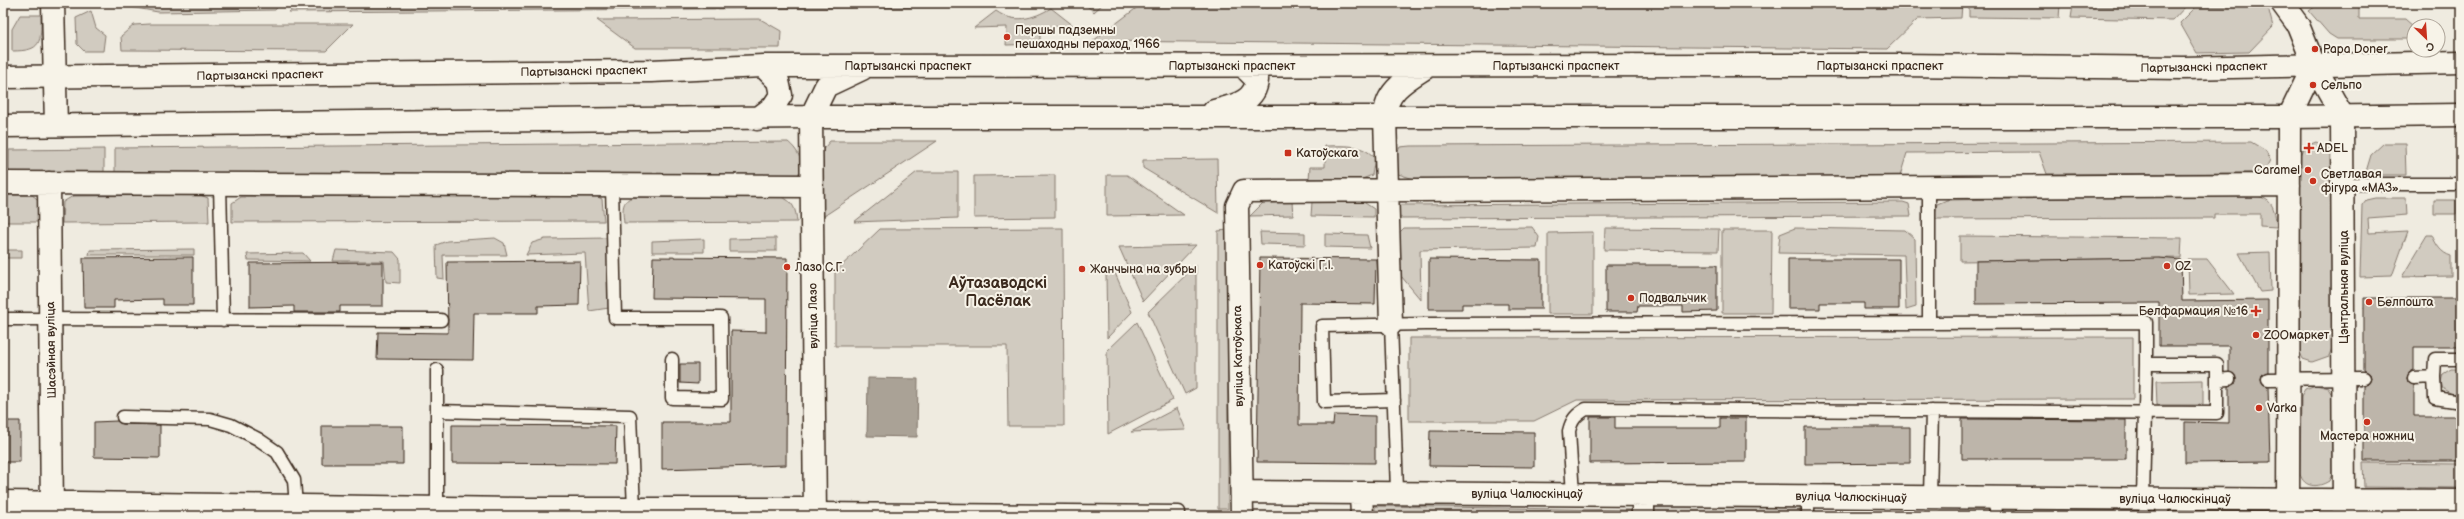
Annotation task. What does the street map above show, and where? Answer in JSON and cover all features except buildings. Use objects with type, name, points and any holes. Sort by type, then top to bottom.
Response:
[{"type":"street","points":[[53,3],[56,125]]},
{"type":"street","name":"Цэнтральная вуліца","points":[[2282,3],[2298,25],[2314,65],[2342,115],[2354,378],[2344,508]]},
{"type":"street","name":"Партызанскі праспект","points":[[3,78],[651,71],[763,66],[1906,65],[2183,68],[2461,62]]},
{"type":"street","points":[[2288,508],[2278,379],[2289,184],[2289,117],[2314,65]]},
{"type":"street","points":[[757,119],[773,107],[781,95],[778,81],[763,66]]},
{"type":"street","points":[[811,117],[826,86],[871,66]]},
{"type":"street","points":[[1192,118],[1239,104],[1256,90],[1257,80],[1243,66]]},
{"type":"street","points":[[1392,324],[1385,104],[1391,95],[1404,82],[1428,66]]},
{"type":"street","points":[[3,126],[757,119],[811,117],[2289,117],[2342,115],[2461,115]]},
{"type":"street","name":"вуліца Лазо","points":[[811,117],[815,513]]},
{"type":"street","points":[[3,183],[811,186]]},
{"type":"street","name":"Шасэйная вуліца","points":[[49,183],[52,509]]},
{"type":"street","points":[[1387,190],[1929,188],[2289,184]]},
{"type":"street","name":"вуліца Катоўскага","points":[[1242,516],[1237,297],[1237,206],[1240,197],[1244,191],[1252,190],[1387,190]]},
{"type":"street","name":"вуліца Чалюскінцаў","points":[[1242,492],[1573,495],[1643,506],[1808,506],[1930,497],[1995,507],[2156,505],[2344,508],[2461,501]]},
{"type":"street","points":[[1361,493],[1362,516]]},
{"type":"street","points":[[3,502],[52,509],[296,506],[634,509],[815,513]]},
{"type":"lane","points":[[220,184],[223,320]]},
{"type":"lane","points":[[2344,184],[2461,184]]},
{"type":"lane","points":[[612,185],[615,318],[721,318],[722,399],[672,398],[672,358]]},
{"type":"lane","points":[[1929,188],[1929,323]]},
{"type":"lane","points":[[3,319],[441,320]]},
{"type":"lane","points":[[1394,400],[1324,402],[1322,326],[1392,324],[2146,322],[2145,413],[2156,505]]},
{"type":"lane","points":[[1392,324],[1397,490]]},
{"type":"lane","points":[[2461,359],[2435,359],[2434,377],[2435,398],[2461,402]]},
{"type":"lane","points":[[1573,495],[1569,431],[1571,421],[1576,415],[1586,409],[2218,413],[2223,379],[2217,364],[2146,364]]},
{"type":"lane","points":[[436,370],[436,508]]},
{"type":"lane","points":[[2414,378],[2434,377]]},
{"type":"lane","points":[[2278,379],[2354,378]]},
{"type":"lane","points":[[437,411],[630,416],[634,509]]},
{"type":"lane","points":[[1930,497],[1932,411]]},
{"type":"lane","points":[[123,417],[210,418],[258,439],[277,452],[294,480],[296,506]]},
{"type":"lane","points":[[815,513],[1179,512]]},
{"type":"shaded area","points":[[125,3],[281,3],[275,10],[158,12],[125,6]]},
{"type":"shaded area","points":[[299,3],[957,3],[952,7],[289,12]]},
{"type":"shaded area","points":[[1084,3],[1104,3],[1094,12]]},
{"type":"shaded area","points":[[1143,3],[1962,4],[1961,18],[1918,19],[1887,49],[1093,41]]},
{"type":"shaded area","points":[[2251,3],[2264,3],[2269,11],[2273,27],[2249,52],[2197,53],[2180,23],[2197,6],[2247,6]]},
{"type":"shaded area","points":[[2320,3],[2359,3],[2359,19],[2405,19],[2406,39],[2337,39],[2329,34],[2309,11]]},
{"type":"shaded area","points":[[1969,4],[2060,5],[2059,18],[1969,17]]},
{"type":"shaded area","points":[[2073,6],[2186,6],[2173,20],[2071,18]]},
{"type":"shaded area","points":[[1051,8],[1074,26],[1040,27],[1040,44],[1006,45],[1007,27],[974,28],[996,11],[1010,18],[1017,19],[1037,15]]},
{"type":"shaded area","points":[[91,11],[96,28],[105,35],[103,51],[84,51],[77,44],[76,18]]},
{"type":"shaded area","points":[[20,15],[41,15],[40,39],[38,44],[34,47],[22,51],[12,51],[12,29]]},
{"type":"shaded area","points":[[760,19],[781,31],[780,48],[635,48],[597,20]]},
{"type":"shaded area","points":[[353,24],[326,51],[122,50],[121,36],[134,25]]},
{"type":"shaded area","points":[[830,141],[937,141],[821,218],[820,153]]},
{"type":"shaded area","points":[[788,142],[798,153],[800,158],[801,167],[797,176],[115,177],[115,148]]},
{"type":"shaded area","points":[[2251,142],[2266,151],[2270,160],[2266,168],[2256,173],[2047,174],[2039,152],[1907,153],[1900,176],[1414,179],[1398,174],[1394,159],[1400,147],[1410,146]]},
{"type":"shaded area","points":[[2316,142],[2327,147],[2334,161],[2333,345],[2329,356],[2312,362],[2303,359],[2298,348],[2297,161],[2304,147]]},
{"type":"shaded area","points":[[2384,143],[2405,143],[2406,175],[2365,175],[2371,155]]},
{"type":"shaded area","points":[[1325,146],[1352,146],[1370,153],[1375,158],[1372,175],[1360,180],[1309,179],[1310,167],[1325,167]]},
{"type":"shaded area","points":[[104,149],[104,173],[9,174],[9,150]]},
{"type":"shaded area","points":[[1217,159],[1218,213],[1143,168],[1143,160]]},
{"type":"shaded area","points":[[917,172],[958,172],[958,218],[854,222]]},
{"type":"shaded area","points":[[1055,175],[1055,217],[974,218],[974,176]]},
{"type":"shaded area","points":[[1107,175],[1127,175],[1184,215],[1107,216]]},
{"type":"shaded area","points":[[592,194],[602,199],[604,221],[232,222],[232,203],[241,197]]},
{"type":"shaded area","points":[[3,195],[32,195],[40,201],[41,222],[3,222]]},
{"type":"shaded area","points":[[200,195],[208,198],[209,222],[62,223],[63,202],[73,196]]},
{"type":"shaded area","points":[[2251,195],[2264,198],[2271,204],[2275,214],[2277,227],[2260,226],[2260,214],[2214,214],[2214,218],[1934,219],[1937,204],[1947,200]]},
{"type":"shaded area","points":[[634,197],[781,197],[793,206],[796,213],[797,222],[624,223],[624,204],[626,201]]},
{"type":"shaded area","points":[[2375,198],[2406,198],[2407,215],[2368,218],[2369,233],[2408,231],[2392,276],[2360,277],[2362,205],[2366,200]]},
{"type":"shaded area","points":[[2434,200],[2456,200],[2456,214],[2434,214]]},
{"type":"shaded area","points":[[1362,201],[1374,209],[1374,217],[1311,216],[1312,202]]},
{"type":"shaded area","points":[[1292,202],[1293,215],[1250,216],[1263,203]]},
{"type":"shaded area","points":[[1903,202],[1909,204],[1911,216],[1396,218],[1396,211],[1400,205]]},
{"type":"shaded area","points":[[1532,227],[1539,237],[1537,248],[1420,250],[1421,300],[1401,276],[1397,235],[1404,228]]},
{"type":"shaded area","points":[[1063,228],[1064,426],[1008,426],[1007,346],[835,346],[835,272],[880,229]]},
{"type":"shaded area","points":[[1605,228],[1719,229],[1718,251],[1604,250]]},
{"type":"shaded area","points":[[1795,228],[1905,230],[1915,239],[1916,307],[1906,310],[1904,255],[1778,253],[1780,234]]},
{"type":"shaded area","points":[[1228,230],[1228,509],[1218,509],[1218,231]]},
{"type":"shaded area","points":[[1722,230],[1772,230],[1771,313],[1722,313]]},
{"type":"shaded area","points":[[1260,232],[1305,233],[1305,245],[1261,244]]},
{"type":"shaded area","points":[[1593,232],[1593,314],[1548,314],[1548,233]]},
{"type":"shaded area","points":[[1325,234],[1367,235],[1370,248],[1325,247]]},
{"type":"shaded area","points":[[2427,235],[2432,235],[2439,248],[2444,253],[2451,256],[2451,276],[2402,277]]},
{"type":"shaded area","points":[[1960,236],[2182,238],[2181,258],[1960,261]]},
{"type":"shaded area","points":[[495,238],[504,243],[507,255],[443,255],[444,279],[437,278],[436,245],[447,241]]},
{"type":"shaded area","points":[[608,238],[609,308],[589,311],[585,253],[526,255],[532,243],[545,239]]},
{"type":"shaded area","points":[[776,238],[776,251],[729,251],[729,239]]},
{"type":"shaded area","points":[[704,239],[704,252],[652,252],[652,241]]},
{"type":"shaded area","points":[[1196,245],[1143,301],[1119,247]]},
{"type":"shaded area","points":[[194,249],[194,255],[89,255],[90,250]]},
{"type":"shaded area","points":[[3,250],[22,250],[22,258],[3,258]]},
{"type":"shaded area","points":[[336,250],[394,252],[400,259],[400,283],[386,282],[384,261],[333,261]]},
{"type":"shaded area","points":[[2270,252],[2271,291],[2260,292],[2239,253]]},
{"type":"shaded area","points":[[303,253],[310,261],[248,260],[247,254]]},
{"type":"shaded area","points":[[2188,259],[2207,259],[2234,294],[2189,295]]},
{"type":"shaded area","points":[[1196,265],[1196,388],[1185,394],[1148,312]]},
{"type":"shaded area","points":[[1106,273],[1115,273],[1132,312],[1107,338]]},
{"type":"shaded area","points":[[1137,322],[1173,400],[1108,434],[1107,351]]},
{"type":"shaded area","points":[[2133,337],[2133,399],[1577,400],[1534,421],[1409,421],[1409,338]]},
{"type":"shaded area","points":[[2451,369],[2461,369],[2461,394],[2452,394],[2443,389],[2441,382],[2443,374]]},
{"type":"shaded area","points":[[868,378],[918,379],[917,437],[867,436]]},
{"type":"shaded area","points":[[2203,380],[2203,405],[2157,405],[2156,381]]},
{"type":"shaded area","points":[[2316,385],[2328,388],[2332,395],[2332,474],[2329,481],[2316,486],[2305,482],[2300,474],[2301,396],[2305,389]]},
{"type":"shaded area","points":[[1177,408],[1186,430],[1131,432]]},
{"type":"shaded area","points":[[2363,463],[2461,464],[2461,488],[2364,487]]},
{"type":"shaded area","points":[[1652,504],[1800,505],[1800,516],[1652,516]]},
{"type":"shaded area","points":[[1375,506],[1631,510],[1631,516],[1375,516]]},
{"type":"shaded area","points":[[2308,510],[2321,510],[2329,516],[2300,516]]},
{"type":"place","name":"Першы падземны пешаходны пераход, 1966","points":[[1007,37]]},
{"type":"place","name":"Papa Doner","points":[[2315,49]]},
{"type":"place","name":"Сельпо","points":[[2313,85]]},
{"type":"place","name":"ADEL","points":[[2309,148]]},
{"type":"place","name":"Катоўскага","points":[[1288,153]]},
{"type":"place","name":"Caramel","points":[[2308,170]]},
{"type":"place","name":"Светлавая фігура «МАЗ»","points":[[2313,181]]},
{"type":"place","name":"Катоўскі Г.І.","points":[[1260,265]]},
{"type":"place","name":"OZ","points":[[2167,266]]},
{"type":"place","name":"Лазо С.Г.","points":[[787,267]]},
{"type":"place","name":"Жанчына на зубры","points":[[1082,269]]},
{"type":"place","name":"Подвальчик","points":[[1631,298]]},
{"type":"place","name":"Белпошта","points":[[2369,302]]},
{"type":"place","name":"Белфармация №16","points":[[2256,311]]},
{"type":"place","name":"ZOOмаркет","points":[[2256,335]]},
{"type":"place","name":"Varka","points":[[2259,408]]},
{"type":"place","name":"Мастера ножниц","points":[[2367,422]]},
{"type":"district","name":"Аўтазаводскі Пасёлак","points":[[998,291]]}]
